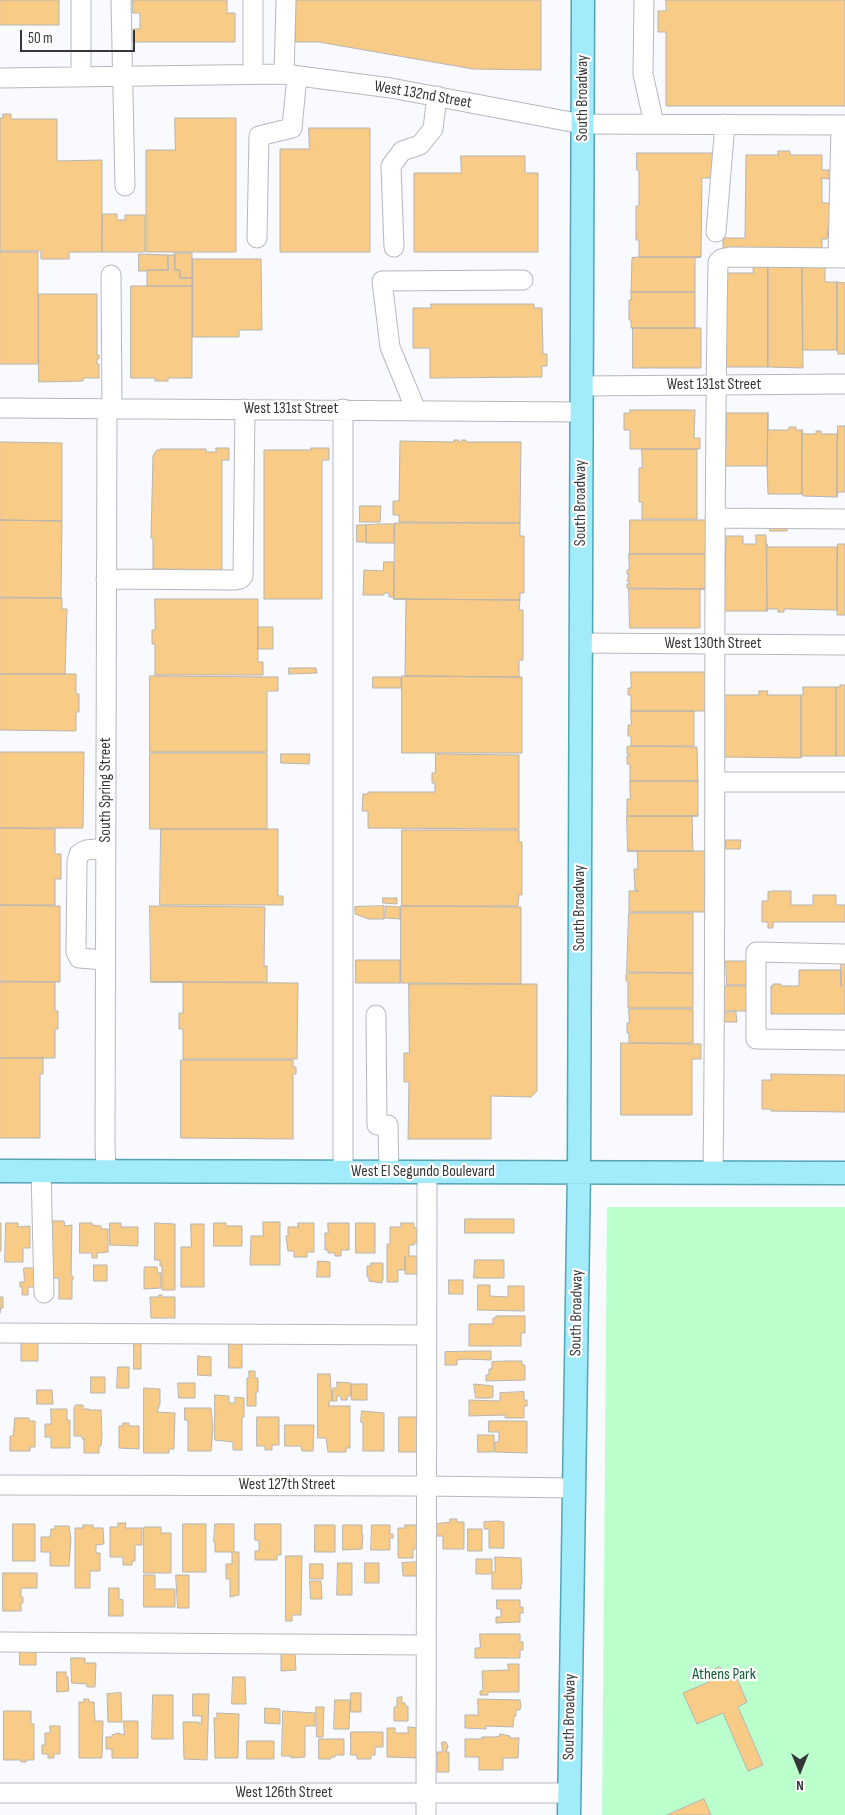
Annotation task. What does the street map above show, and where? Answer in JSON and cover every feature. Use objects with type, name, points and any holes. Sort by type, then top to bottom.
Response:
[{"type":"main road","name":"South Broadway","points":[[569,1804],[579,1172],[583,0]]},
{"type":"main road","name":"West El Segundo Boulevard","points":[[0,1171],[845,1173]]},
{"type":"street","points":[[81,0],[81,77]]},
{"type":"street","points":[[121,0],[125,186]]},
{"type":"street","points":[[253,0],[253,74]]},
{"type":"street","points":[[257,238],[259,136],[292,128],[286,0]]},
{"type":"street","points":[[644,0],[644,74],[654,124]]},
{"type":"street","name":"West 132nd Street","points":[[0,78],[291,75],[392,88],[582,124],[843,125]]},
{"type":"street","points":[[394,247],[391,166],[402,151],[420,145],[432,129],[437,96]]},
{"type":"street","points":[[716,232],[725,124]]},
{"type":"street","points":[[713,1173],[716,991],[715,644],[718,262],[720,259],[730,257],[841,258],[843,125]]},
{"type":"street","name":"South Spring Street","points":[[106,1172],[106,580],[111,275]]},
{"type":"street","points":[[416,410],[390,347],[382,280],[523,280]]},
{"type":"street","name":"West 131st Street","points":[[582,386],[845,384]]},
{"type":"street","name":"West 131st Street","points":[[0,408],[581,412]]},
{"type":"street","points":[[106,580],[235,580],[243,576],[244,409]]},
{"type":"street","points":[[343,409],[343,1172]]},
{"type":"street","points":[[716,518],[845,519]]},
{"type":"street","name":"West 130th Street","points":[[581,644],[845,645]]},
{"type":"street","points":[[715,782],[845,782]]},
{"type":"street","points":[[105,960],[78,958],[76,952],[77,862],[79,854],[86,850],[106,848]]},
{"type":"street","points":[[77,883],[106,883]]},
{"type":"street","points":[[77,927],[105,928]]},
{"type":"street","points":[[845,954],[756,952],[756,1039],[845,1040]]},
{"type":"street","points":[[376,1015],[378,1125],[388,1125],[389,1172]]},
{"type":"street","points":[[41,1172],[44,1293]]},
{"type":"street","points":[[426,1815],[427,1172]]},
{"type":"street","points":[[0,1333],[426,1335]]},
{"type":"street","name":"West 127th Street","points":[[0,1484],[573,1488]]},
{"type":"street","points":[[0,1642],[426,1645]]},
{"type":"street","name":"West 126th Street","points":[[0,1793],[426,1793],[569,1804]]},
{"type":"green space","name":"Athens Park","points":[[607,1207],[845,1207],[845,1815],[602,1815]]},
{"type":"building","points":[[0,0],[59,0],[59,25],[0,25]]},
{"type":"building","points":[[133,0],[227,0],[227,13],[235,13],[235,42],[133,42],[133,29],[140,29],[140,13],[133,13]]},
{"type":"building","points":[[296,0],[541,0],[541,70],[473,69],[319,42],[296,42]]},
{"type":"building","points":[[666,0],[845,0],[845,106],[666,106],[666,32],[658,32],[658,11],[666,11]]},
{"type":"building","points":[[3,114],[11,114],[11,119],[57,119],[57,161],[102,160],[102,252],[69,252],[69,259],[41,259],[41,251],[0,251],[0,118],[3,118]]},
{"type":"building","points":[[175,118],[236,118],[236,252],[146,252],[146,150],[175,150]]},
{"type":"building","points":[[309,128],[370,128],[370,252],[280,252],[280,149],[309,149]]},
{"type":"building","points":[[778,151],[790,151],[790,155],[822,155],[822,170],[829,170],[829,179],[822,178],[822,203],[834,203],[834,228],[828,228],[827,239],[822,239],[822,253],[723,253],[723,238],[745,238],[746,155],[778,155]]},
{"type":"building","points":[[637,153],[717,153],[717,178],[702,178],[701,257],[639,257],[639,240],[636,240],[636,206],[639,206]]},
{"type":"building","points":[[461,156],[525,156],[525,173],[538,173],[538,252],[414,252],[414,173],[461,173]]},
{"type":"building","points":[[103,214],[117,214],[117,220],[125,220],[125,215],[145,215],[145,252],[102,252]]},
{"type":"building","points":[[0,252],[38,252],[38,364],[0,364]]},
{"type":"building","points":[[175,253],[192,253],[192,278],[180,278],[180,270],[175,270]]},
{"type":"building","points":[[139,254],[168,255],[168,270],[139,271]]},
{"type":"building","points":[[168,255],[175,255],[175,270],[180,270],[180,278],[192,278],[192,286],[147,286],[147,270],[168,270]]},
{"type":"building","points":[[701,257],[695,258],[695,292],[631,292],[632,258]]},
{"type":"building","points":[[193,259],[261,259],[262,330],[239,330],[239,337],[193,337]]},
{"type":"building","points":[[753,264],[768,264],[768,367],[726,367],[726,273],[753,273]]},
{"type":"building","points":[[768,264],[802,266],[803,368],[768,367]]},
{"type":"building","points":[[802,266],[825,267],[825,282],[837,282],[837,350],[803,350]]},
{"type":"building","points":[[837,282],[845,283],[845,354],[838,354],[837,350]]},
{"type":"building","points":[[131,286],[192,286],[192,378],[168,378],[168,381],[155,381],[155,378],[131,378]]},
{"type":"building","points":[[631,292],[695,292],[695,328],[631,328],[629,300],[631,300]]},
{"type":"building","points":[[39,294],[97,294],[97,355],[99,355],[99,359],[97,359],[97,364],[99,364],[99,378],[83,378],[83,381],[39,382]]},
{"type":"building","points":[[431,304],[534,304],[534,308],[542,308],[543,354],[547,354],[547,366],[542,366],[542,377],[430,378],[430,348],[413,348],[413,308],[431,308]]},
{"type":"building","points":[[633,328],[701,328],[701,368],[633,368]]},
{"type":"building","points":[[630,410],[695,410],[694,438],[700,438],[700,449],[630,449],[630,430],[624,430],[624,413],[630,413]]},
{"type":"building","points":[[727,413],[768,413],[767,466],[726,466]]},
{"type":"building","points":[[768,413],[768,430],[789,430],[789,427],[796,427],[796,430],[802,430],[802,494],[768,494],[767,466]]},
{"type":"building","points":[[838,426],[845,426],[845,492],[838,492],[837,497]]},
{"type":"building","points":[[802,430],[803,434],[816,434],[816,431],[821,431],[821,434],[837,434],[837,497],[803,496]]},
{"type":"building","points":[[454,440],[459,440],[459,442],[466,440],[466,442],[521,442],[520,523],[399,522],[399,515],[393,515],[393,501],[399,501],[400,441],[454,442]]},
{"type":"building","points":[[0,442],[62,443],[62,521],[0,520]]},
{"type":"building","points":[[216,448],[229,448],[229,460],[222,460],[222,570],[153,569],[153,538],[151,538],[153,456],[156,451],[161,449],[206,449],[206,452],[216,452]]},
{"type":"building","points":[[311,448],[329,448],[329,460],[322,460],[322,599],[264,599],[264,450],[311,450]]},
{"type":"building","points":[[642,449],[697,449],[697,519],[642,519],[642,502],[639,502],[639,468],[642,468]]},
{"type":"building","points":[[360,506],[381,506],[380,522],[360,522]]},
{"type":"building","points":[[0,520],[62,521],[61,598],[0,597]]},
{"type":"building","points":[[630,520],[710,520],[710,554],[630,554]]},
{"type":"building","points":[[395,523],[520,523],[520,536],[524,536],[524,593],[520,593],[520,600],[394,599]]},
{"type":"building","points":[[394,524],[394,543],[366,543],[366,525]]},
{"type":"building","points":[[357,525],[366,525],[366,542],[357,542]]},
{"type":"building","points":[[770,526],[787,526],[787,531],[770,531]]},
{"type":"building","points":[[756,535],[766,535],[767,611],[724,611],[726,536],[743,536],[743,544],[756,544]]},
{"type":"building","points":[[767,544],[768,547],[837,547],[837,610],[784,609],[784,612],[778,612],[778,609],[768,609],[767,611]]},
{"type":"building","points":[[838,544],[845,544],[845,615],[837,615]]},
{"type":"building","points":[[629,554],[710,554],[706,589],[627,588],[627,584],[629,584],[629,581],[627,581],[629,574],[627,574],[627,570],[629,570]]},
{"type":"building","points":[[384,562],[394,562],[394,597],[389,597],[389,593],[384,593],[384,595],[363,595],[364,570],[383,571]]},
{"type":"building","points":[[629,589],[700,589],[700,628],[630,628]]},
{"type":"building","points":[[0,598],[62,598],[62,609],[67,609],[65,674],[0,674]]},
{"type":"building","points":[[155,599],[258,599],[258,662],[263,662],[263,675],[155,675],[155,644],[152,644],[152,630],[155,630]]},
{"type":"building","points":[[406,599],[520,600],[519,610],[523,610],[523,660],[519,660],[519,677],[405,676]]},
{"type":"building","points":[[258,627],[273,627],[273,649],[258,649]]},
{"type":"building","points":[[289,668],[316,668],[317,673],[289,674]]},
{"type":"building","points":[[631,672],[711,672],[712,711],[631,711],[631,695],[628,695],[628,688],[631,688]]},
{"type":"building","points":[[0,674],[76,674],[76,694],[79,694],[79,712],[76,712],[76,731],[0,730]]},
{"type":"building","points":[[150,676],[278,677],[278,691],[267,691],[267,752],[150,752]]},
{"type":"building","points":[[402,676],[522,677],[522,753],[402,753]]},
{"type":"building","points":[[373,677],[401,677],[401,688],[373,688]]},
{"type":"building","points":[[840,685],[845,685],[845,756],[836,756],[836,687],[840,687]]},
{"type":"building","points":[[803,687],[836,687],[836,756],[802,756],[801,758],[801,695],[803,695]]},
{"type":"building","points":[[759,691],[768,691],[767,695],[801,695],[801,758],[724,757],[724,695],[759,695]]},
{"type":"building","points":[[631,711],[694,711],[694,746],[631,746],[631,736],[628,736],[628,725],[631,725]]},
{"type":"building","points":[[627,747],[697,747],[698,781],[630,781]]},
{"type":"building","points":[[0,752],[84,752],[83,828],[0,828]]},
{"type":"building","points":[[150,753],[267,753],[267,829],[150,829]]},
{"type":"building","points":[[281,754],[310,754],[309,764],[281,763]]},
{"type":"building","points":[[436,754],[519,755],[519,829],[368,828],[368,811],[362,811],[363,794],[368,794],[368,792],[435,792],[435,783],[432,783],[432,773],[435,773]]},
{"type":"building","points":[[630,781],[698,781],[698,816],[627,816],[627,799],[630,799]]},
{"type":"building","points":[[627,816],[692,816],[693,851],[628,851]]},
{"type":"building","points":[[0,828],[55,829],[55,854],[61,854],[61,879],[55,879],[55,905],[0,905]]},
{"type":"building","points":[[161,829],[278,829],[278,896],[283,896],[283,905],[160,905]]},
{"type":"building","points":[[402,830],[519,830],[519,842],[522,842],[522,895],[519,895],[518,906],[402,906]]},
{"type":"building","points":[[726,840],[741,840],[740,849],[726,849]]},
{"type":"building","points":[[637,851],[707,851],[712,912],[629,912],[629,891],[638,891],[635,890],[634,869],[638,869]]},
{"type":"building","points":[[791,891],[791,905],[813,905],[813,895],[836,895],[836,905],[845,905],[845,922],[773,922],[773,928],[768,928],[768,922],[762,922],[762,901],[768,901],[768,892]]},
{"type":"building","points":[[383,898],[397,898],[397,904],[383,903]]},
{"type":"building","points":[[0,905],[60,906],[60,982],[0,981]]},
{"type":"building","points":[[150,906],[265,907],[264,966],[267,966],[267,982],[151,982]]},
{"type":"building","points":[[384,906],[384,919],[369,919],[355,914],[355,907]]},
{"type":"building","points":[[386,906],[400,907],[400,919],[385,918]]},
{"type":"building","points":[[401,906],[521,907],[521,984],[401,983]]},
{"type":"building","points":[[629,913],[693,913],[693,973],[627,972]]},
{"type":"building","points":[[356,960],[400,960],[400,983],[356,983]]},
{"type":"building","points":[[726,961],[747,961],[747,985],[727,985]]},
{"type":"building","points":[[841,961],[845,961],[845,1014],[771,1014],[771,986],[773,984],[799,986],[799,970],[841,970]]},
{"type":"building","points":[[693,973],[693,1008],[628,1008],[628,981],[626,981],[626,974]]},
{"type":"building","points":[[0,982],[55,982],[55,1011],[58,1011],[58,1029],[55,1029],[55,1058],[0,1058]]},
{"type":"building","points":[[183,982],[298,983],[297,1059],[183,1059],[183,1029],[179,1029],[179,1013],[183,1013]]},
{"type":"building","points":[[409,984],[537,984],[537,1091],[531,1097],[491,1096],[491,1139],[408,1139],[409,1082],[404,1082],[404,1053],[409,1053]]},
{"type":"building","points":[[724,986],[747,986],[747,1011],[724,1011]]},
{"type":"building","points":[[629,1009],[693,1009],[693,1043],[629,1043],[627,1023],[629,1023]]},
{"type":"building","points":[[736,1012],[737,1022],[723,1022],[723,1013]]},
{"type":"building","points":[[621,1043],[701,1044],[701,1059],[692,1059],[692,1115],[621,1115]]},
{"type":"building","points":[[0,1058],[43,1058],[43,1074],[40,1074],[40,1138],[0,1138]]},
{"type":"building","points":[[181,1060],[293,1060],[296,1074],[293,1074],[293,1139],[181,1138]]},
{"type":"building","points":[[771,1074],[845,1075],[845,1112],[771,1111],[771,1109],[762,1109],[762,1080],[771,1080]]},
{"type":"building","points":[[465,1219],[514,1219],[514,1233],[465,1233]]},
{"type":"building","points":[[46,1221],[64,1221],[65,1226],[72,1225],[72,1299],[59,1299],[59,1278],[51,1278]]},
{"type":"building","points":[[263,1222],[280,1222],[280,1265],[250,1265],[251,1236],[263,1236]]},
{"type":"building","points":[[1,1223],[1,1251],[0,1251]]},
{"type":"building","points":[[6,1223],[18,1223],[18,1227],[30,1226],[30,1248],[23,1248],[23,1262],[5,1262]]},
{"type":"building","points":[[80,1223],[92,1223],[92,1225],[101,1226],[101,1229],[108,1229],[108,1252],[97,1253],[97,1258],[92,1258],[92,1253],[80,1253]]},
{"type":"building","points":[[110,1223],[121,1223],[121,1227],[138,1227],[138,1246],[110,1245]]},
{"type":"building","points":[[155,1223],[175,1224],[175,1290],[162,1290],[162,1266],[160,1266],[160,1260],[155,1260]]},
{"type":"building","points":[[214,1223],[226,1223],[226,1226],[242,1226],[242,1246],[214,1246]]},
{"type":"building","points":[[298,1223],[314,1223],[314,1252],[307,1252],[307,1257],[294,1257],[294,1251],[288,1251],[286,1236],[288,1236],[288,1227],[298,1227]]},
{"type":"building","points":[[328,1223],[349,1223],[349,1250],[341,1250],[341,1256],[335,1256],[335,1253],[328,1253],[328,1250],[325,1250],[325,1233],[328,1233]]},
{"type":"building","points":[[356,1223],[375,1223],[375,1253],[356,1253]]},
{"type":"building","points":[[401,1223],[414,1223],[414,1228],[422,1228],[422,1243],[409,1245],[409,1256],[420,1256],[419,1274],[405,1274],[405,1270],[398,1270],[398,1282],[387,1282],[387,1244],[390,1244],[390,1227],[401,1227]]},
{"type":"building","points":[[191,1224],[204,1224],[204,1287],[181,1287],[181,1247],[191,1247]]},
{"type":"building","points":[[475,1260],[504,1260],[504,1278],[474,1278]]},
{"type":"building","points":[[318,1261],[330,1262],[330,1277],[317,1277]]},
{"type":"building","points":[[371,1263],[383,1263],[382,1283],[369,1281],[367,1266],[371,1266]]},
{"type":"building","points":[[94,1265],[107,1265],[107,1281],[94,1281]]},
{"type":"building","points":[[145,1267],[157,1267],[158,1273],[161,1273],[161,1288],[144,1289]]},
{"type":"building","points":[[24,1268],[37,1268],[37,1287],[28,1287],[28,1295],[22,1295],[22,1287],[20,1287],[20,1282],[24,1282]]},
{"type":"building","points":[[449,1280],[463,1280],[463,1294],[449,1294]]},
{"type":"building","points":[[478,1285],[490,1285],[490,1296],[508,1297],[508,1286],[524,1286],[524,1311],[478,1310]]},
{"type":"building","points":[[159,1295],[162,1295],[162,1297],[175,1297],[175,1318],[151,1318],[150,1297],[159,1297]]},
{"type":"building","points":[[0,1297],[3,1297],[3,1308],[1,1308],[0,1313]]},
{"type":"building","points":[[496,1316],[525,1316],[525,1333],[521,1333],[521,1346],[469,1346],[469,1324],[493,1324],[493,1318],[496,1318]]},
{"type":"building","points":[[25,1340],[38,1340],[38,1361],[21,1361],[21,1343],[25,1343]]},
{"type":"building","points":[[134,1342],[141,1342],[141,1369],[134,1369]]},
{"type":"building","points":[[229,1343],[242,1343],[242,1368],[229,1368]]},
{"type":"building","points":[[491,1351],[491,1360],[465,1359],[457,1360],[457,1365],[445,1365],[445,1352]]},
{"type":"building","points":[[198,1356],[211,1357],[211,1376],[198,1375]]},
{"type":"building","points":[[522,1361],[522,1365],[525,1365],[525,1380],[486,1381],[489,1369],[492,1369],[492,1362]]},
{"type":"building","points":[[118,1367],[129,1367],[129,1388],[117,1388]]},
{"type":"building","points":[[249,1371],[255,1371],[255,1378],[258,1378],[256,1406],[247,1406],[247,1378],[249,1378]]},
{"type":"building","points":[[318,1374],[330,1374],[332,1401],[329,1401],[329,1406],[350,1406],[350,1448],[346,1448],[346,1452],[328,1452],[326,1438],[318,1438]]},
{"type":"building","points":[[91,1377],[105,1377],[105,1393],[91,1393]]},
{"type":"building","points":[[337,1382],[351,1383],[351,1396],[347,1396],[347,1400],[341,1400],[341,1396],[337,1396],[337,1401],[332,1401],[333,1388],[337,1388]]},
{"type":"building","points":[[178,1383],[195,1383],[195,1398],[179,1398]]},
{"type":"building","points":[[352,1384],[367,1384],[367,1400],[352,1400]]},
{"type":"building","points":[[474,1384],[493,1386],[493,1397],[476,1398]]},
{"type":"building","points":[[144,1388],[160,1389],[160,1404],[157,1412],[175,1413],[174,1449],[169,1449],[169,1453],[144,1453]]},
{"type":"building","points":[[37,1390],[52,1390],[53,1404],[37,1404]]},
{"type":"building","points":[[524,1392],[524,1400],[527,1400],[527,1406],[524,1406],[524,1418],[505,1418],[505,1415],[469,1416],[469,1400],[500,1401],[500,1393]]},
{"type":"building","points":[[215,1395],[229,1396],[229,1403],[235,1403],[235,1397],[244,1398],[242,1450],[233,1450],[233,1442],[215,1440]]},
{"type":"building","points":[[76,1405],[83,1405],[83,1410],[101,1410],[102,1435],[99,1453],[84,1453],[84,1439],[82,1439],[82,1436],[74,1436],[74,1408]]},
{"type":"building","points":[[185,1408],[211,1408],[213,1428],[211,1451],[188,1451],[188,1420],[185,1420]]},
{"type":"building","points":[[51,1409],[67,1409],[67,1420],[70,1420],[70,1448],[51,1448],[51,1437],[45,1437],[45,1424],[51,1424]]},
{"type":"building","points":[[362,1411],[384,1413],[384,1451],[363,1451]]},
{"type":"building","points":[[257,1417],[279,1417],[279,1445],[272,1445],[272,1450],[265,1450],[265,1446],[257,1446]]},
{"type":"building","points":[[399,1417],[419,1417],[419,1452],[399,1452]]},
{"type":"building","points":[[15,1418],[29,1418],[29,1421],[35,1421],[35,1447],[30,1447],[30,1451],[10,1451],[10,1436],[13,1436]]},
{"type":"building","points":[[489,1421],[527,1421],[527,1453],[495,1452],[495,1442],[499,1442],[499,1432],[489,1432]]},
{"type":"building","points":[[123,1423],[129,1423],[129,1426],[139,1426],[139,1449],[119,1448],[119,1426],[123,1426]]},
{"type":"building","points":[[285,1425],[314,1425],[313,1451],[302,1451],[301,1446],[285,1446]]},
{"type":"building","points":[[478,1435],[494,1435],[494,1452],[478,1452]]},
{"type":"building","points":[[450,1519],[464,1522],[464,1549],[443,1549],[443,1536],[435,1536],[435,1524],[450,1522]]},
{"type":"building","points":[[484,1522],[504,1522],[504,1548],[489,1548],[489,1529],[484,1529]]},
{"type":"building","points":[[118,1523],[126,1523],[125,1528],[142,1528],[142,1545],[135,1545],[135,1561],[132,1561],[132,1565],[123,1565],[123,1557],[110,1557],[110,1527],[118,1527]]},
{"type":"building","points":[[13,1524],[35,1524],[35,1561],[13,1561]]},
{"type":"building","points":[[183,1524],[206,1524],[206,1572],[183,1572]]},
{"type":"building","points":[[215,1524],[234,1524],[234,1552],[239,1552],[239,1595],[230,1597],[230,1579],[226,1579],[226,1564],[232,1564],[232,1552],[215,1552]]},
{"type":"building","points":[[255,1524],[281,1524],[281,1555],[277,1555],[277,1560],[255,1560],[255,1551],[259,1551],[259,1541],[255,1540]]},
{"type":"building","points":[[83,1525],[103,1528],[104,1544],[96,1545],[96,1553],[100,1553],[100,1571],[90,1571],[90,1588],[75,1588],[75,1528],[83,1528]]},
{"type":"building","points":[[315,1525],[335,1525],[335,1552],[315,1552]]},
{"type":"building","points":[[343,1525],[362,1525],[362,1549],[343,1550]]},
{"type":"building","points":[[372,1525],[390,1525],[390,1534],[393,1534],[393,1538],[390,1538],[390,1550],[371,1550]]},
{"type":"building","points":[[405,1525],[417,1525],[417,1534],[421,1534],[421,1540],[417,1540],[417,1549],[413,1549],[413,1558],[398,1558],[398,1528],[405,1528]]},
{"type":"building","points":[[55,1526],[69,1526],[71,1538],[69,1566],[50,1566],[50,1552],[41,1552],[41,1537],[50,1537],[51,1529],[55,1529]]},
{"type":"building","points":[[144,1527],[161,1527],[161,1533],[171,1533],[171,1573],[144,1573]]},
{"type":"building","points":[[468,1529],[482,1529],[482,1551],[468,1551]]},
{"type":"building","points":[[286,1556],[302,1556],[301,1615],[292,1615],[292,1621],[286,1621]]},
{"type":"building","points":[[495,1557],[521,1558],[521,1589],[492,1589],[492,1574],[476,1574],[476,1559],[492,1559],[492,1572],[495,1572]]},
{"type":"building","points":[[417,1562],[417,1576],[403,1576],[402,1563]]},
{"type":"building","points":[[338,1563],[352,1563],[352,1595],[337,1595]]},
{"type":"building","points":[[365,1563],[379,1563],[379,1583],[365,1583]]},
{"type":"building","points":[[310,1564],[323,1564],[323,1579],[310,1579]]},
{"type":"building","points":[[3,1573],[37,1573],[37,1588],[21,1588],[23,1603],[21,1603],[21,1611],[3,1611]]},
{"type":"building","points":[[144,1575],[155,1575],[155,1589],[175,1589],[175,1607],[144,1607]]},
{"type":"building","points":[[176,1575],[189,1575],[189,1608],[178,1608]]},
{"type":"building","points":[[310,1581],[321,1581],[322,1599],[311,1599]]},
{"type":"building","points":[[109,1588],[119,1588],[119,1599],[123,1600],[123,1616],[109,1616]]},
{"type":"building","points":[[497,1600],[520,1600],[520,1607],[523,1607],[523,1613],[520,1613],[520,1622],[496,1623],[496,1617],[501,1617],[501,1609],[497,1609]]},
{"type":"building","points":[[480,1634],[520,1634],[523,1650],[520,1650],[520,1658],[475,1658],[475,1648],[480,1648]]},
{"type":"building","points":[[20,1649],[36,1649],[36,1665],[20,1665]]},
{"type":"building","points":[[295,1651],[296,1670],[281,1671],[281,1652]]},
{"type":"building","points":[[71,1658],[85,1658],[85,1663],[96,1663],[95,1687],[87,1687],[87,1684],[72,1683]]},
{"type":"building","points":[[508,1664],[519,1664],[519,1692],[488,1692],[488,1695],[480,1695],[480,1691],[483,1691],[482,1671],[508,1670]]},
{"type":"building","points":[[720,1667],[724,1676],[734,1672],[747,1702],[738,1707],[763,1765],[748,1771],[723,1713],[697,1724],[683,1693],[709,1682],[705,1673]]},
{"type":"building","points":[[57,1672],[66,1672],[69,1691],[57,1692]]},
{"type":"building","points":[[233,1677],[245,1677],[246,1704],[232,1704]]},
{"type":"building","points":[[121,1693],[122,1722],[108,1722],[107,1694]]},
{"type":"building","points":[[351,1693],[361,1693],[361,1712],[351,1712]]},
{"type":"building","points":[[193,1694],[209,1694],[207,1760],[184,1759],[183,1722],[199,1722],[201,1724],[202,1716],[193,1716]]},
{"type":"building","points":[[153,1695],[173,1695],[173,1739],[152,1739]]},
{"type":"building","points":[[402,1697],[402,1703],[405,1703],[406,1707],[408,1706],[408,1721],[394,1721],[394,1707],[397,1707],[397,1698]]},
{"type":"building","points":[[84,1699],[94,1702],[95,1721],[103,1721],[102,1758],[79,1758],[79,1702],[84,1702]]},
{"type":"building","points":[[478,1699],[520,1700],[520,1710],[516,1710],[513,1727],[486,1726],[486,1729],[465,1728],[465,1715],[478,1715]]},
{"type":"building","points":[[335,1700],[350,1700],[349,1729],[334,1729]]},
{"type":"building","points":[[316,1707],[324,1707],[323,1737],[317,1737]]},
{"type":"building","points":[[265,1708],[280,1709],[280,1724],[265,1723]]},
{"type":"building","points":[[4,1711],[31,1711],[31,1724],[34,1724],[34,1760],[21,1762],[21,1760],[4,1760]]},
{"type":"building","points":[[283,1711],[315,1713],[315,1726],[305,1726],[305,1757],[291,1758],[291,1756],[282,1756]]},
{"type":"building","points":[[217,1713],[239,1714],[238,1758],[215,1758],[214,1718],[217,1718]]},
{"type":"building","points":[[124,1721],[138,1721],[138,1758],[112,1758],[112,1749],[106,1749],[106,1737],[112,1737],[112,1735],[118,1733],[124,1735]]},
{"type":"building","points":[[50,1726],[60,1726],[60,1754],[54,1754],[54,1758],[48,1758],[48,1754],[42,1754],[42,1745],[45,1745],[45,1733],[50,1733]]},
{"type":"building","points":[[408,1727],[419,1728],[419,1758],[387,1757],[387,1728],[395,1728],[395,1733],[408,1733]]},
{"type":"building","points":[[351,1732],[383,1732],[383,1747],[375,1747],[375,1755],[371,1755],[371,1759],[357,1759],[357,1755],[351,1755]]},
{"type":"building","points":[[500,1734],[510,1736],[510,1738],[519,1738],[518,1758],[503,1758],[503,1770],[479,1770],[479,1757],[465,1757],[465,1739],[482,1739],[482,1737],[500,1736]]},
{"type":"building","points":[[319,1739],[344,1739],[344,1755],[335,1755],[331,1759],[319,1759]]},
{"type":"building","points":[[247,1741],[274,1741],[274,1759],[247,1759]]},
{"type":"building","points":[[442,1742],[446,1742],[448,1746],[446,1752],[449,1752],[449,1772],[437,1772],[437,1752],[442,1752]]},
{"type":"building","points":[[704,1799],[711,1815],[667,1815]]}]
